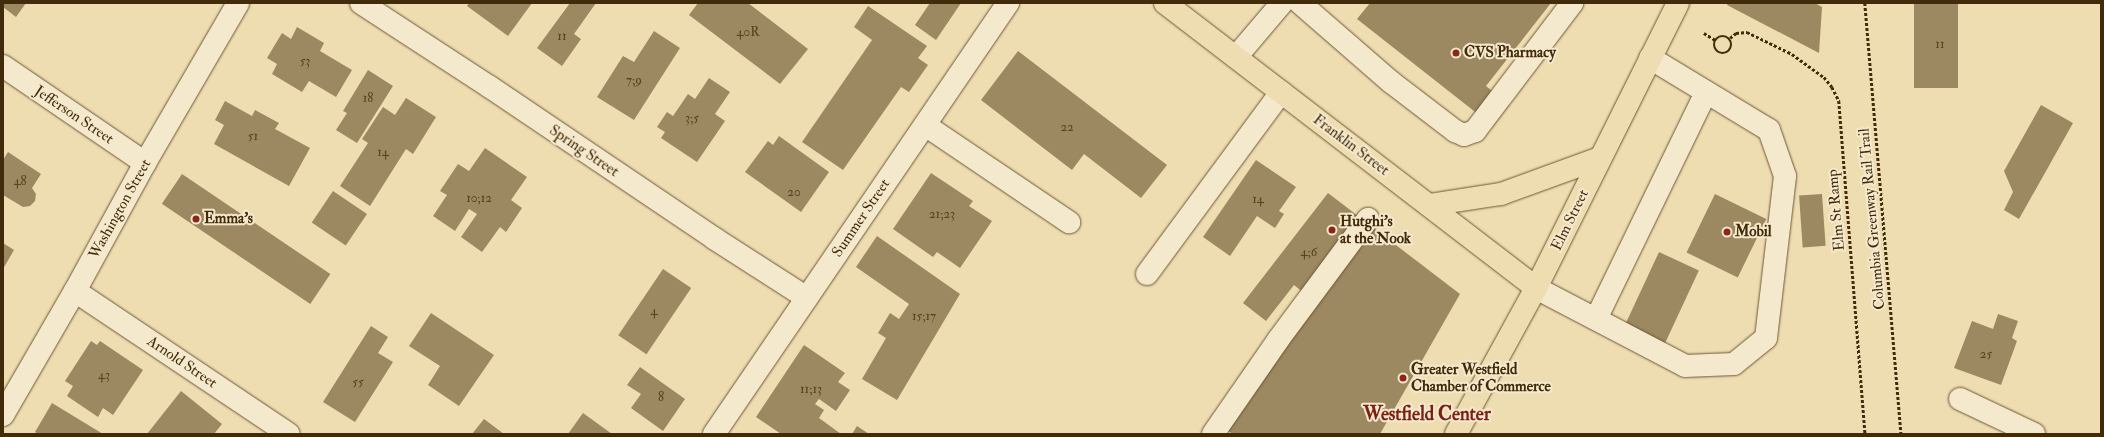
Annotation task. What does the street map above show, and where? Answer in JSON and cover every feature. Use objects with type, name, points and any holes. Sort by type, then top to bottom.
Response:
[{"type":"main road","name":"Franklin Street","points":[[1165,3],[1536,288]]},
{"type":"main road","name":"Elm Street","points":[[1456,434],[1536,288],[1678,3]]},
{"type":"main road","points":[[1429,205],[1501,194],[1600,158]]},
{"type":"street","name":"Washington Street","points":[[3,416],[75,291],[145,163],[238,3]]},
{"type":"street","name":"Spring Street","points":[[361,3],[496,91],[715,239],[807,298]]},
{"type":"street","name":"Summer Street","points":[[714,434],[1008,3]]},
{"type":"street","points":[[1236,57],[1282,3]]},
{"type":"street","points":[[1300,3],[1391,82],[1451,128],[1464,135],[1475,131],[1572,3]]},
{"type":"street","points":[[1536,288],[1685,366],[1734,364],[1766,338],[1785,176],[1770,130],[1650,58]]},
{"type":"street","name":"Jefferson Street","points":[[3,66],[145,163]]},
{"type":"street","points":[[1147,274],[1281,92]]},
{"type":"street","points":[[1596,319],[1706,92]]},
{"type":"street","points":[[925,125],[1069,222]]},
{"type":"street","points":[[1213,434],[1278,340],[1368,219]]},
{"type":"street","name":"Arnold Street","points":[[75,291],[289,434]]},
{"type":"street","points":[[1960,399],[2034,434]]},
{"type":"path","name":"Columbia Greenway Rail Trail","points":[[1865,3],[1901,434]]},
{"type":"path","name":"Elm St Ramp","points":[[1730,38],[1736,33],[1747,32],[1792,54],[1811,66],[1832,87],[1838,101],[1865,434]]},
{"type":"path","points":[[1704,34],[1715,40]]},
{"type":"path","points":[[1723,35],[1730,38],[1732,49],[1725,54],[1719,53],[1714,49],[1715,40],[1723,35]]},
{"type":"building","points":[[3,3],[26,3],[16,17],[3,7]]},
{"type":"building","points":[[469,3],[532,3],[508,36],[467,6]]},
{"type":"building","points":[[570,3],[596,3],[574,34],[581,39],[562,66],[537,48]]},
{"type":"building","points":[[698,3],[748,3],[808,49],[780,84],[689,15]]},
{"type":"building","points":[[930,3],[961,3],[936,40],[915,25]]},
{"type":"building","name":"CVS Pharmacy","points":[[1370,3],[1551,3],[1486,86],[1509,105],[1493,126],[1357,19]]},
{"type":"building","points":[[1728,3],[1815,3],[1822,7],[1819,53],[1727,5]]},
{"type":"building","points":[[1914,3],[1958,3],[1958,88],[1914,88]]},
{"type":"building","points":[[868,6],[927,46],[918,58],[928,65],[909,92],[901,87],[843,170],[802,142],[872,40],[854,27]]},
{"type":"building","points":[[297,27],[324,43],[320,51],[352,70],[336,97],[309,81],[302,92],[272,74],[277,64],[267,58],[282,33],[291,39]]},
{"type":"building","points":[[654,31],[680,48],[634,120],[597,97],[623,56],[634,62]]},
{"type":"building","points":[[1018,51],[1167,165],[1141,198],[1084,154],[1072,170],[981,100]]},
{"type":"building","points":[[368,70],[393,86],[357,143],[336,130],[347,113],[343,111]]},
{"type":"building","points":[[709,78],[730,92],[715,114],[725,121],[697,162],[661,138],[665,132],[657,127],[667,112],[673,116],[688,94],[695,99]]},
{"type":"building","points":[[406,98],[436,117],[413,154],[406,149],[370,206],[340,186],[368,143],[362,139],[383,107],[395,115]]},
{"type":"building","points":[[225,101],[252,116],[255,110],[279,123],[275,129],[310,148],[289,186],[214,144],[224,125],[215,120]]},
{"type":"building","points":[[2041,105],[2073,123],[2019,219],[2004,210],[2013,192],[2004,171]]},
{"type":"building","points":[[779,136],[829,172],[801,212],[745,172],[768,141],[773,145]]},
{"type":"building","points":[[485,148],[527,177],[511,200],[522,208],[506,232],[500,227],[482,252],[461,237],[477,214],[469,209],[455,231],[433,216],[447,195],[440,191],[458,164],[469,171]]},
{"type":"building","points":[[8,152],[41,174],[32,188],[36,194],[35,201],[30,206],[23,207],[3,195],[3,160]]},
{"type":"building","points":[[1256,160],[1296,187],[1279,211],[1284,214],[1275,228],[1257,216],[1230,256],[1203,237]]},
{"type":"building","points":[[931,173],[973,201],[969,206],[992,221],[960,268],[937,252],[933,257],[893,229]]},
{"type":"building","points":[[182,174],[330,274],[310,304],[162,204]]},
{"type":"building","points":[[333,191],[367,214],[346,245],[312,223]]},
{"type":"building","points":[[1328,193],[1362,219],[1304,293],[1294,285],[1266,321],[1243,303]]},
{"type":"building","name":"Mobil","points":[[1715,194],[1766,219],[1738,277],[1687,252]]},
{"type":"building","points":[[1822,194],[1826,246],[1803,247],[1799,196]]},
{"type":"building","points":[[1371,226],[1460,294],[1380,434],[1233,434],[1228,431],[1316,299]]},
{"type":"building","points":[[877,236],[960,294],[897,400],[862,379],[886,338],[878,333],[890,313],[899,319],[909,304],[856,267]]},
{"type":"building","points":[[3,243],[14,250],[3,269]]},
{"type":"building","points":[[1659,252],[1699,271],[1663,349],[1623,330]]},
{"type":"building","points":[[663,269],[691,288],[646,354],[618,335]]},
{"type":"building","points":[[431,313],[494,355],[459,406],[428,385],[440,366],[409,346]]},
{"type":"building","points":[[1998,314],[2018,321],[2012,338],[2017,341],[2001,385],[1954,368],[1972,321],[1993,329]]},
{"type":"building","points":[[371,326],[388,337],[378,353],[393,362],[355,422],[323,402]]},
{"type":"building","points":[[91,341],[97,345],[100,341],[143,370],[113,415],[103,408],[98,417],[67,396],[73,386],[65,381]]},
{"type":"building","points":[[804,345],[845,373],[838,382],[850,390],[836,411],[819,399],[815,404],[824,410],[819,418],[841,434],[781,434],[756,417]]},
{"type":"building","points":[[640,367],[685,399],[663,431],[631,408],[641,394],[627,385]]},
{"type":"building","points":[[181,391],[222,424],[214,434],[147,434]]},
{"type":"building","points":[[52,403],[103,434],[38,434],[35,432]]},
{"type":"building","points":[[583,413],[612,434],[568,434]]},
{"type":"building","points":[[484,419],[504,434],[472,434]]},
{"type":"building","points":[[857,426],[869,434],[852,434]]},
{"type":"place","name":"CVS Pharmacy","points":[[1456,53]]},
{"type":"place","name":"Emma's","points":[[196,219]]},
{"type":"place","name":"Hutghi's at the Nook","points":[[1332,230]]},
{"type":"place","name":"Mobil","points":[[1727,232]]},
{"type":"place","name":"Greater Westfield Chamber of Commerce","points":[[1403,378]]},
{"type":"district","name":"Westfield Center","points":[[1427,415]]}]
